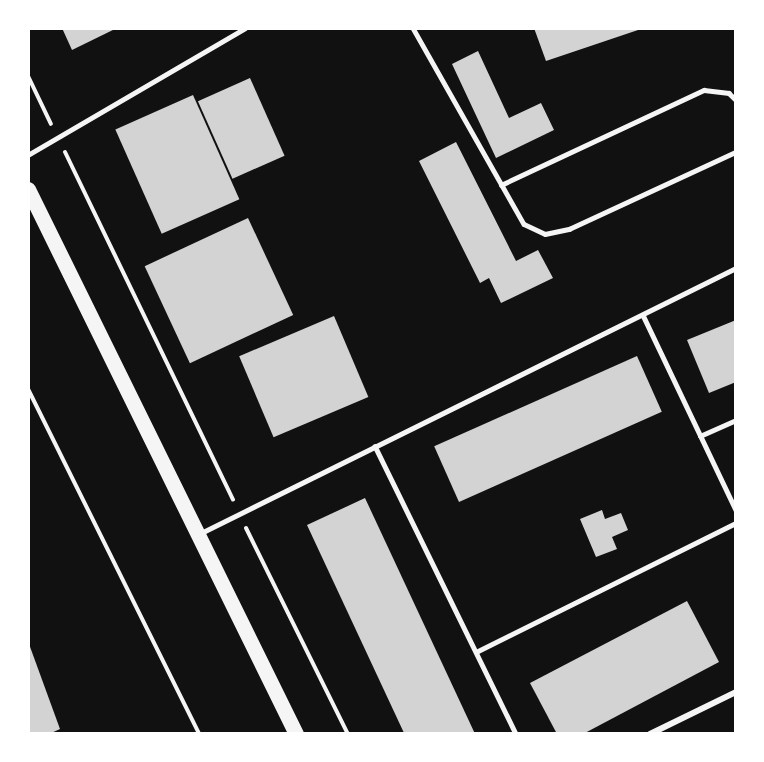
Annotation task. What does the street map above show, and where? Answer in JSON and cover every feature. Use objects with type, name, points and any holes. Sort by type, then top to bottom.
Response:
[{"type":"main road","points":[[28,189],[296,734]]},
{"type":"street","points":[[650,734],[735,692]]},
{"type":"lane","points":[[28,155],[245,28]]},
{"type":"lane","points":[[413,28],[524,224],[544,234],[569,229],[735,152]]},
{"type":"lane","points":[[501,185],[704,90],[729,93],[735,100]]},
{"type":"lane","points":[[198,534],[735,268]]},
{"type":"lane","points":[[643,315],[735,510]]},
{"type":"lane","points":[[700,436],[735,420]]},
{"type":"lane","points":[[375,446],[516,734]]},
{"type":"lane","points":[[476,652],[735,523]]},
{"type":"path","points":[[28,76],[348,734]]},
{"type":"path","points":[[28,388],[199,734]]},
{"type":"building","points":[[62,28],[117,28],[72,50]]},
{"type":"building","points":[[534,28],[641,28],[641,29],[546,61]]},
{"type":"building","points":[[478,51],[509,118],[541,103],[554,130],[496,158],[452,64]]},
{"type":"building","points":[[250,78],[285,156],[233,179],[198,101]]},
{"type":"building","points":[[193,95],[239,199],[162,234],[115,130]]},
{"type":"building","points":[[456,142],[516,261],[538,250],[553,278],[501,303],[489,278],[480,283],[419,161]]},
{"type":"building","points":[[248,218],[293,315],[190,363],[145,266]]},
{"type":"building","points":[[334,316],[368,397],[274,437],[239,356]]},
{"type":"building","points":[[736,320],[736,382],[709,393],[687,340]]},
{"type":"building","points":[[637,356],[662,412],[459,502],[434,446]]},
{"type":"building","points":[[365,498],[475,734],[404,734],[307,525]]},
{"type":"building","points":[[602,510],[605,519],[621,513],[628,530],[612,537],[617,549],[596,557],[580,519]]},
{"type":"building","points":[[687,601],[719,662],[583,734],[557,734],[530,683]]},
{"type":"building","points":[[29,644],[60,729],[49,734],[28,734]]}]
